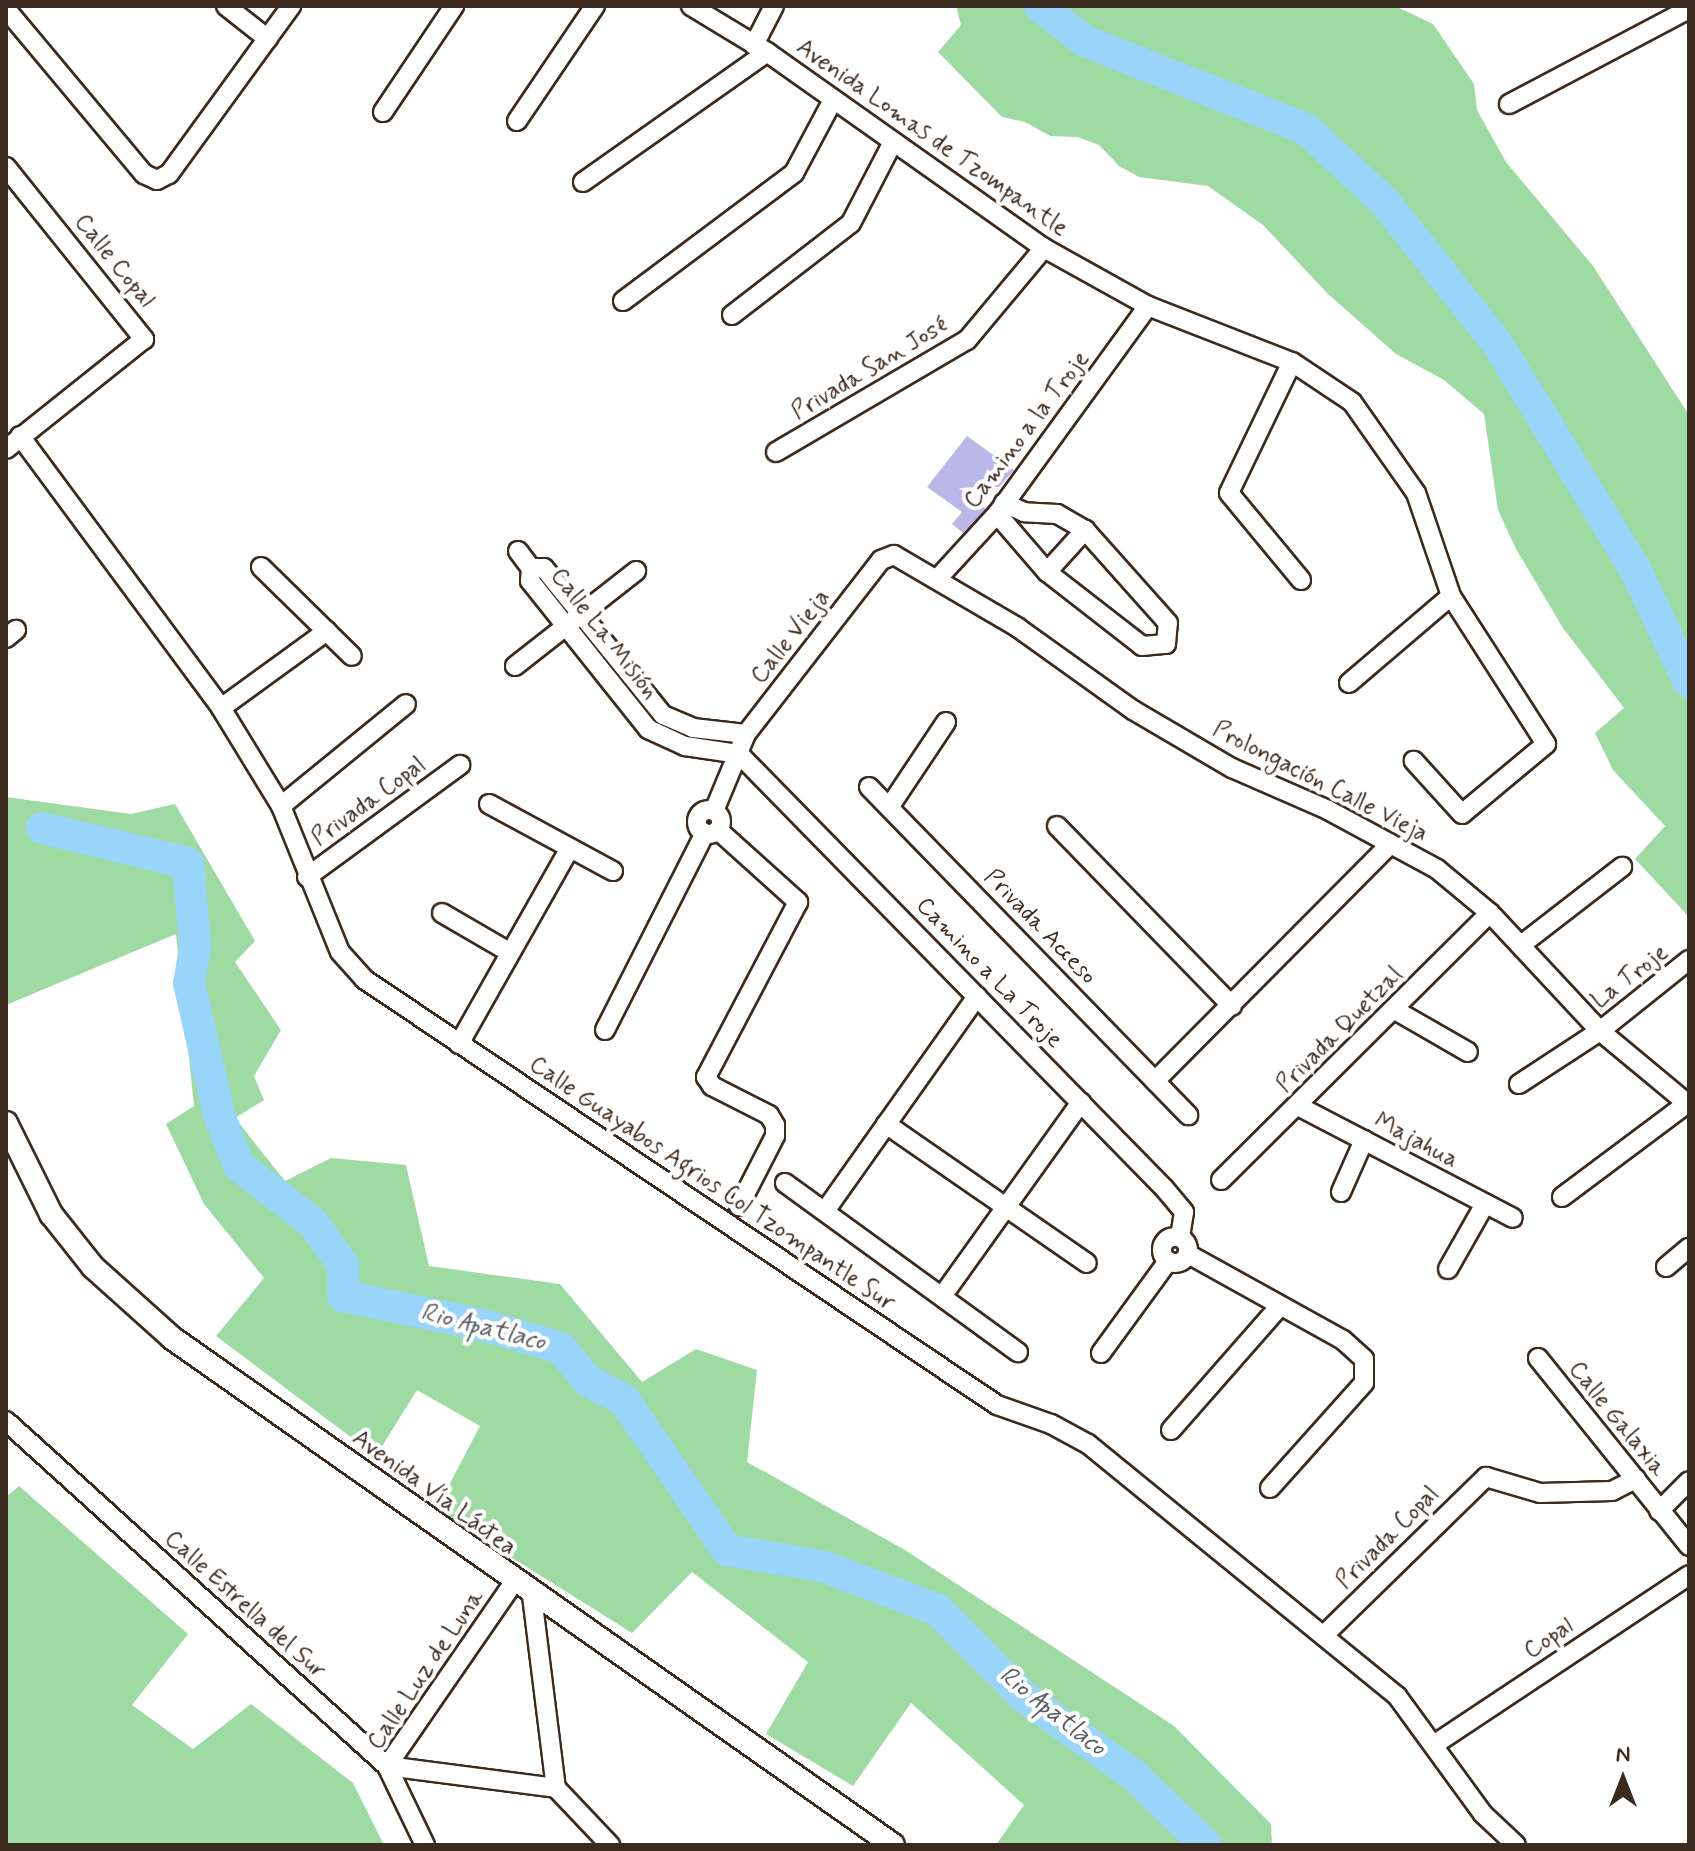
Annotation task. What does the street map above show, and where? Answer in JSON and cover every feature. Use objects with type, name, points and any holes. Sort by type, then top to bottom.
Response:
[{"type":"street","points":[[226,6],[268,39]]},
{"type":"street","points":[[6,9],[144,174],[157,180],[169,174],[291,6]]},
{"type":"street","points":[[383,112],[454,6]]},
{"type":"street","points":[[517,121],[595,6]]},
{"type":"street","name":"Avenida Lomas de Tzompantle","points":[[691,6],[760,48],[1044,248],[1148,306],[1292,362],[1352,402],[1416,493],[1451,596],[1546,744],[1462,814],[1414,761]]},
{"type":"street","points":[[583,182],[760,48],[774,6]]},
{"type":"street","points":[[1509,104],[1689,9]]},
{"type":"street","points":[[623,301],[794,173],[833,100]]},
{"type":"street","points":[[732,315],[851,223],[893,142]]},
{"type":"street","name":"Calle Copal","points":[[6,167],[144,339],[13,442]]},
{"type":"street","name":"Privada San José","points":[[776,452],[967,340],[1044,248]]},
{"type":"street","name":"Camino a la Troje","points":[[939,577],[1000,508],[1148,306]]},
{"type":"street","points":[[1292,362],[1229,493],[1301,580]]},
{"type":"street","name":"Calle Guayabos Agrios Col Tzompantle Sur","points":[[13,442],[221,708],[281,806],[307,877],[340,952],[364,979],[997,1405],[1051,1424],[1088,1444],[1325,1634],[1397,1696],[1435,1744],[1483,1814],[1516,1845]]},
{"type":"street","points":[[1000,508],[1057,514],[1085,530],[1168,623],[1166,644],[1142,646],[1047,572],[1000,508]]},
{"type":"street","points":[[1047,572],[1085,530]]},
{"type":"street","points":[[518,551],[531,568]]},
{"type":"street","name":"Prolongación Calle Vieja","points":[[888,555],[939,577],[1133,710],[1232,768],[1437,869],[1490,913],[1600,1031],[1688,1104]]},
{"type":"street","name":"Calle Vieja","points":[[711,832],[720,816],[714,811],[746,734],[888,555]]},
{"type":"street","points":[[261,567],[352,656]]},
{"type":"street","name":"Calle La Misión","points":[[739,754],[675,733],[544,568],[531,568],[530,581],[648,729],[675,733],[746,734]]},
{"type":"street","points":[[515,666],[636,571]]},
{"type":"street","points":[[1349,683],[1451,596]]},
{"type":"street","points":[[221,708],[327,631]]},
{"type":"street","points":[[281,806],[406,704]]},
{"type":"street","points":[[890,806],[946,722]]},
{"type":"street","name":"Camino a La Troje","points":[[739,754],[1081,1102],[1184,1212],[1184,1245]]},
{"type":"street","name":"Privada Copal","points":[[307,877],[460,765]]},
{"type":"street","name":"Privada Acceso","points":[[869,787],[1188,1115]]},
{"type":"street","points":[[489,804],[613,871]]},
{"type":"street","points":[[1057,826],[1232,1006]]},
{"type":"street","points":[[605,1030],[711,832],[798,902],[706,1077],[712,1086],[769,1115],[775,1125],[775,1136],[739,1206]]},
{"type":"street","points":[[1155,1081],[1390,844]]},
{"type":"street","points":[[459,1044],[570,848]]},
{"type":"street","points":[[1521,945],[1622,867]]},
{"type":"street","points":[[442,913],[509,952]]},
{"type":"street","name":"Privada Quetzal","points":[[1221,1180],[1490,913]]},
{"type":"street","name":"La Troje","points":[[1519,1084],[1600,1031],[1689,960]]},
{"type":"street","points":[[825,1211],[977,996]]},
{"type":"street","points":[[1395,1010],[1468,1052]]},
{"type":"street","points":[[943,1295],[1081,1102]]},
{"type":"street","points":[[1562,1197],[1688,1104]]},
{"type":"street","name":"Majahua","points":[[1298,1106],[1513,1218]]},
{"type":"street","name":"Avenida Vía Láctea","points":[[6,1123],[51,1214],[115,1288],[172,1338],[523,1589],[893,1845]]},
{"type":"street","points":[[886,1124],[1087,1263]]},
{"type":"street","points":[[1341,1192],[1364,1140]]},
{"type":"street","points":[[785,1183],[1018,1352]]},
{"type":"street","points":[[1448,1269],[1485,1204]]},
{"type":"street","points":[[1101,1353],[1168,1261],[1184,1261],[1184,1245]]},
{"type":"street","points":[[1184,1245],[1278,1308],[1354,1347],[1367,1371],[1364,1383],[1270,1488]]},
{"type":"street","points":[[1666,1267],[1689,1248]]},
{"type":"street","points":[[1171,1430],[1278,1308]]},
{"type":"street","name":"Calle Galaxia","points":[[1538,1358],[1689,1546]]},
{"type":"street","name":"Calle Estrella del Sur","points":[[6,1421],[387,1766],[425,1845]]},
{"type":"street","name":"Privada Copal","points":[[1325,1634],[1486,1477],[1540,1493],[1612,1491],[1636,1479]]},
{"type":"street","points":[[1659,1511],[1689,1481]]},
{"type":"street","name":"Copal","points":[[1435,1744],[1689,1575]]},
{"type":"street","points":[[523,1589],[556,1788],[610,1845]]},
{"type":"street","name":"Calle Luz de Luna","points":[[387,1766],[523,1589]]},
{"type":"street","name":"Calle Luz de Luna","points":[[387,1766],[556,1788]]},
{"type":"green space","points":[[956,6],[1395,6],[1433,24],[1474,84],[1477,110],[1506,162],[1593,266],[1689,415],[1689,917],[1635,859],[1665,826],[1613,770],[1595,733],[1624,708],[1563,628],[1516,549],[1498,510],[1484,414],[1444,380],[1396,354],[1328,294],[1263,225],[1208,186],[1139,177],[1119,166],[1099,145],[1077,137],[1050,136],[1025,122],[1002,117],[938,52],[961,25]]},
{"type":"green space","points":[[6,797],[131,814],[175,804],[255,941],[235,962],[281,1030],[254,1076],[264,1100],[235,1118],[285,1181],[331,1158],[406,1165],[429,1266],[560,1284],[642,1382],[696,1349],[757,1370],[747,1462],[905,1550],[1174,1726],[1271,1824],[1272,1845],[996,1845],[1024,1805],[911,1703],[853,1786],[766,1734],[808,1662],[692,1572],[632,1633],[436,1510],[480,1426],[417,1390],[376,1456],[216,1336],[264,1278],[204,1204],[166,1124],[194,1106],[176,934],[6,1005]]},
{"type":"green space","points":[[19,1486],[188,1634],[132,1705],[193,1749],[251,1704],[353,1783],[384,1845],[6,1845],[6,1497]]},
{"type":"building","points":[[967,436],[1014,470],[999,487],[959,488],[986,509],[963,533],[952,524],[962,512],[927,487]]},
{"type":"waterway","points":[[1040,6],[1085,41],[1306,129],[1384,201],[1497,343],[1635,569],[1689,682]]},
{"type":"waterway","name":"Rio Apatlaco","points":[[42,828],[188,863],[195,947],[189,983],[219,1115],[239,1166],[313,1223],[343,1265],[343,1296],[483,1325],[561,1348],[588,1381],[624,1400],[727,1550],[825,1567],[938,1610],[1024,1697],[1135,1776],[1206,1845]]}]
